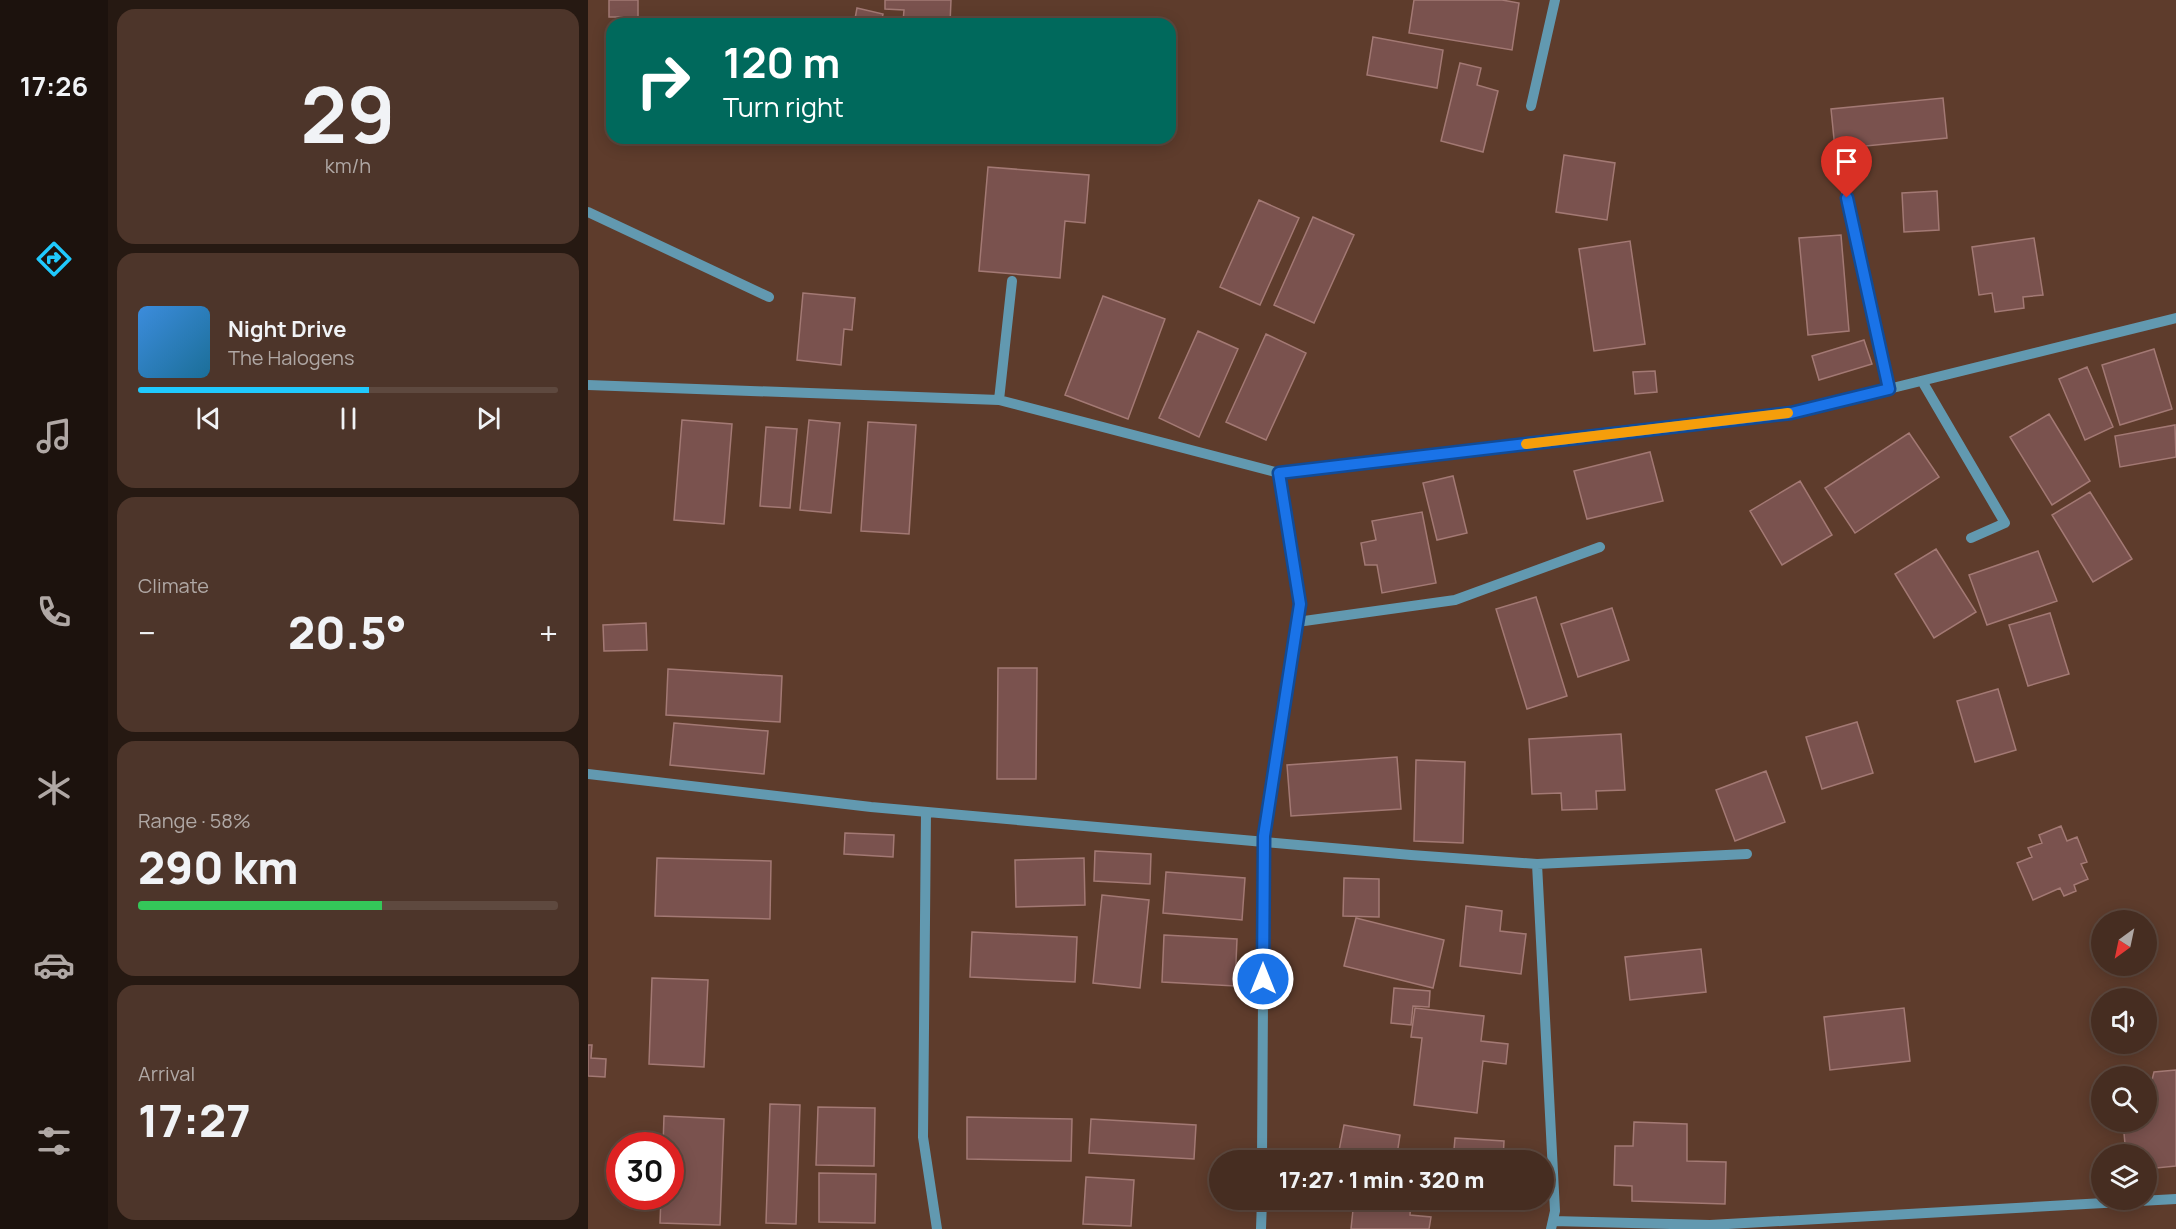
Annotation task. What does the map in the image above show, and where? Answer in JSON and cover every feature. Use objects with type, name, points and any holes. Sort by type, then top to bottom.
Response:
[{"type":"street","points":[[1531,106],[1555,0]]},
{"type":"street","points":[[1843,177],[1889,389]]},
{"type":"street","points":[[588,212],[769,297]]},
{"type":"street","points":[[999,400],[1012,281]]},
{"type":"street","points":[[588,386],[999,400],[1279,473],[1791,413],[2176,318]]},
{"type":"street","points":[[1922,381],[2005,523],[1971,538]]},
{"type":"street","points":[[1262,1150],[1264,842],[1300,604],[1279,473]]},
{"type":"street","points":[[1297,622],[1455,600],[1600,547]]},
{"type":"street","points":[[588,774],[926,812],[1537,864],[1747,854]]},
{"type":"street","points":[[926,812],[923,1137],[937,1229]]},
{"type":"street","points":[[1537,864],[1555,1211],[1552,1225],[1710,1225],[2176,1199]]},
{"type":"street","points":[[1261,1229],[1262,1210]]},
{"type":"building","points":[[609,0],[638,0],[638,17],[609,17]]},
{"type":"building","points":[[885,0],[951,0],[950,18],[903,18],[904,10],[885,9]]},
{"type":"building","points":[[1414,0],[1502,0],[1519,3],[1512,50],[1409,33]]},
{"type":"building","points":[[857,8],[883,14],[882,18],[855,18]]},
{"type":"building","points":[[1373,37],[1443,50],[1437,88],[1367,75]]},
{"type":"building","points":[[1460,63],[1481,68],[1477,85],[1498,91],[1483,152],[1441,141]]},
{"type":"building","points":[[1943,98],[1947,138],[1835,149],[1831,109]]},
{"type":"building","points":[[1564,155],[1615,163],[1607,220],[1556,212]]},
{"type":"building","points":[[988,167],[1089,175],[1085,223],[1065,221],[1060,278],[979,271]]},
{"type":"building","points":[[1937,191],[1939,230],[1904,232],[1902,193]]},
{"type":"building","points":[[1259,200],[1299,218],[1260,305],[1220,287]]},
{"type":"building","points":[[1313,217],[1354,235],[1314,323],[1274,305]]},
{"type":"building","points":[[1841,235],[1849,331],[1808,335],[1799,238]]},
{"type":"building","points":[[2034,238],[2043,295],[2023,297],[2024,308],[1995,312],[1992,293],[1979,295],[1972,247]]},
{"type":"building","points":[[1630,241],[1645,344],[1594,351],[1579,249]]},
{"type":"building","points":[[803,293],[855,298],[852,330],[844,329],[841,365],[797,360]]},
{"type":"building","points":[[1103,296],[1165,319],[1128,419],[1065,395]]},
{"type":"building","points":[[1198,331],[1238,349],[1199,437],[1159,418]]},
{"type":"building","points":[[1266,334],[1306,353],[1266,440],[1226,422]]},
{"type":"building","points":[[1864,340],[1872,364],[1819,380],[1812,356]]},
{"type":"building","points":[[2154,349],[2172,409],[2120,425],[2102,365]]},
{"type":"building","points":[[2087,367],[2113,427],[2085,440],[2059,379]]},
{"type":"building","points":[[1655,371],[1657,392],[1635,394],[1633,372]]},
{"type":"building","points":[[2049,414],[2090,481],[2052,505],[2010,437]]},
{"type":"building","points":[[682,420],[732,424],[724,524],[674,520]]},
{"type":"building","points":[[809,420],[840,423],[831,513],[800,510]]},
{"type":"building","points":[[868,422],[916,425],[909,534],[861,531]]},
{"type":"building","points":[[2175,425],[2176,457],[2120,467],[2115,436]]},
{"type":"building","points":[[766,427],[797,429],[790,508],[760,506]]},
{"type":"building","points":[[1909,433],[1939,477],[1855,533],[1825,488]]},
{"type":"building","points":[[1650,452],[1663,501],[1587,519],[1574,471]]},
{"type":"building","points":[[1453,476],[1467,533],[1437,540],[1423,483]]},
{"type":"building","points":[[1800,481],[1832,535],[1782,565],[1750,511]]},
{"type":"building","points":[[2090,492],[2132,559],[2093,582],[2052,515]]},
{"type":"building","points":[[1422,512],[1436,583],[1382,593],[1377,565],[1365,565],[1361,543],[1376,540],[1372,521]]},
{"type":"building","points":[[1936,549],[1976,612],[1934,638],[1895,574]]},
{"type":"building","points":[[2038,551],[2057,601],[1987,625],[1969,575]]},
{"type":"building","points":[[1536,597],[1567,696],[1527,709],[1496,609]]},
{"type":"building","points":[[1612,608],[1629,660],[1578,677],[1561,624]]},
{"type":"building","points":[[2050,613],[2069,674],[2028,686],[2009,625]]},
{"type":"building","points":[[646,623],[647,650],[604,651],[603,625]]},
{"type":"building","points":[[998,668],[1037,668],[1036,779],[997,779]]},
{"type":"building","points":[[668,669],[782,676],[780,722],[666,715]]},
{"type":"building","points":[[1998,689],[2016,750],[1975,762],[1957,701]]},
{"type":"building","points":[[1857,722],[1873,773],[1822,789],[1806,737]]},
{"type":"building","points":[[674,723],[768,731],[764,774],[670,765]]},
{"type":"building","points":[[1621,734],[1625,790],[1596,791],[1597,809],[1562,810],[1561,793],[1532,794],[1529,739]]},
{"type":"building","points":[[1397,757],[1401,809],[1291,816],[1287,765]]},
{"type":"building","points":[[1416,760],[1465,762],[1463,843],[1414,841]]},
{"type":"building","points":[[1766,771],[1785,822],[1735,841],[1716,790]]},
{"type":"building","points":[[2061,826],[2067,841],[2077,837],[2087,862],[2081,864],[2088,879],[2074,885],[2076,891],[2064,896],[2060,888],[2033,900],[2017,863],[2032,857],[2028,848],[2042,843],[2039,835]]},
{"type":"building","points":[[845,833],[894,835],[893,857],[844,854]]},
{"type":"building","points":[[1095,851],[1151,854],[1150,884],[1094,881]]},
{"type":"building","points":[[657,858],[771,861],[770,919],[655,916]]},
{"type":"building","points":[[1084,858],[1085,905],[1016,907],[1015,860]]},
{"type":"building","points":[[1166,872],[1245,878],[1242,920],[1163,913]]},
{"type":"building","points":[[1344,878],[1379,879],[1379,917],[1343,916]]},
{"type":"building","points":[[1102,895],[1149,900],[1140,988],[1093,983]]},
{"type":"building","points":[[1466,906],[1502,911],[1500,931],[1526,934],[1521,974],[1460,966]]},
{"type":"building","points":[[1356,918],[1444,940],[1433,988],[1344,966]]},
{"type":"building","points":[[972,932],[1077,937],[1075,982],[970,977]]},
{"type":"building","points":[[1164,935],[1237,939],[1235,986],[1162,982]]},
{"type":"building","points":[[1701,949],[1706,992],[1630,1000],[1625,957]]},
{"type":"building","points":[[652,978],[708,980],[704,1067],[649,1064]]},
{"type":"building","points":[[1394,988],[1430,991],[1429,1007],[1413,1006],[1411,1025],[1391,1023]]},
{"type":"building","points":[[1415,1008],[1484,1016],[1481,1041],[1508,1044],[1506,1064],[1483,1061],[1477,1113],[1414,1105],[1422,1038],[1411,1037]]},
{"type":"building","points":[[1904,1008],[1910,1061],[1830,1070],[1824,1017]]},
{"type":"building","points":[[588,1045],[592,1045],[591,1058],[606,1059],[605,1077],[588,1076]]},
{"type":"building","points":[[2176,1070],[2176,1166],[2157,1168],[2157,1144],[2125,1144],[2124,1132],[2157,1132],[2157,1072]]},
{"type":"building","points":[[770,1104],[800,1105],[796,1224],[766,1223]]},
{"type":"building","points":[[818,1107],[875,1108],[874,1166],[816,1165]]},
{"type":"building","points":[[664,1116],[724,1119],[720,1225],[660,1223],[660,1210],[684,1210],[684,1132],[663,1132]]},
{"type":"building","points":[[967,1117],[1072,1119],[1071,1161],[967,1159]]},
{"type":"building","points":[[1091,1119],[1196,1125],[1194,1159],[1089,1153]]},
{"type":"building","points":[[1634,1122],[1687,1124],[1687,1161],[1726,1162],[1725,1204],[1632,1201],[1632,1186],[1614,1185],[1615,1146],[1633,1146]]},
{"type":"building","points":[[1344,1125],[1400,1135],[1398,1150],[1339,1150]]},
{"type":"building","points":[[1455,1138],[1504,1141],[1504,1150],[1454,1150]]},
{"type":"building","points":[[819,1173],[876,1174],[875,1223],[819,1222]]},
{"type":"building","points":[[1086,1177],[1134,1180],[1131,1226],[1083,1224]]},
{"type":"building","points":[[1353,1210],[1410,1210],[1410,1215],[1431,1217],[1429,1229],[1351,1229]]},
{"type":"slow traffic","points":[[1526,444],[1788,413]]},
{"type":"route","points":[[1263,979],[1264,836],[1300,604],[1279,473],[1791,413],[1889,389],[1847,198]]}]
